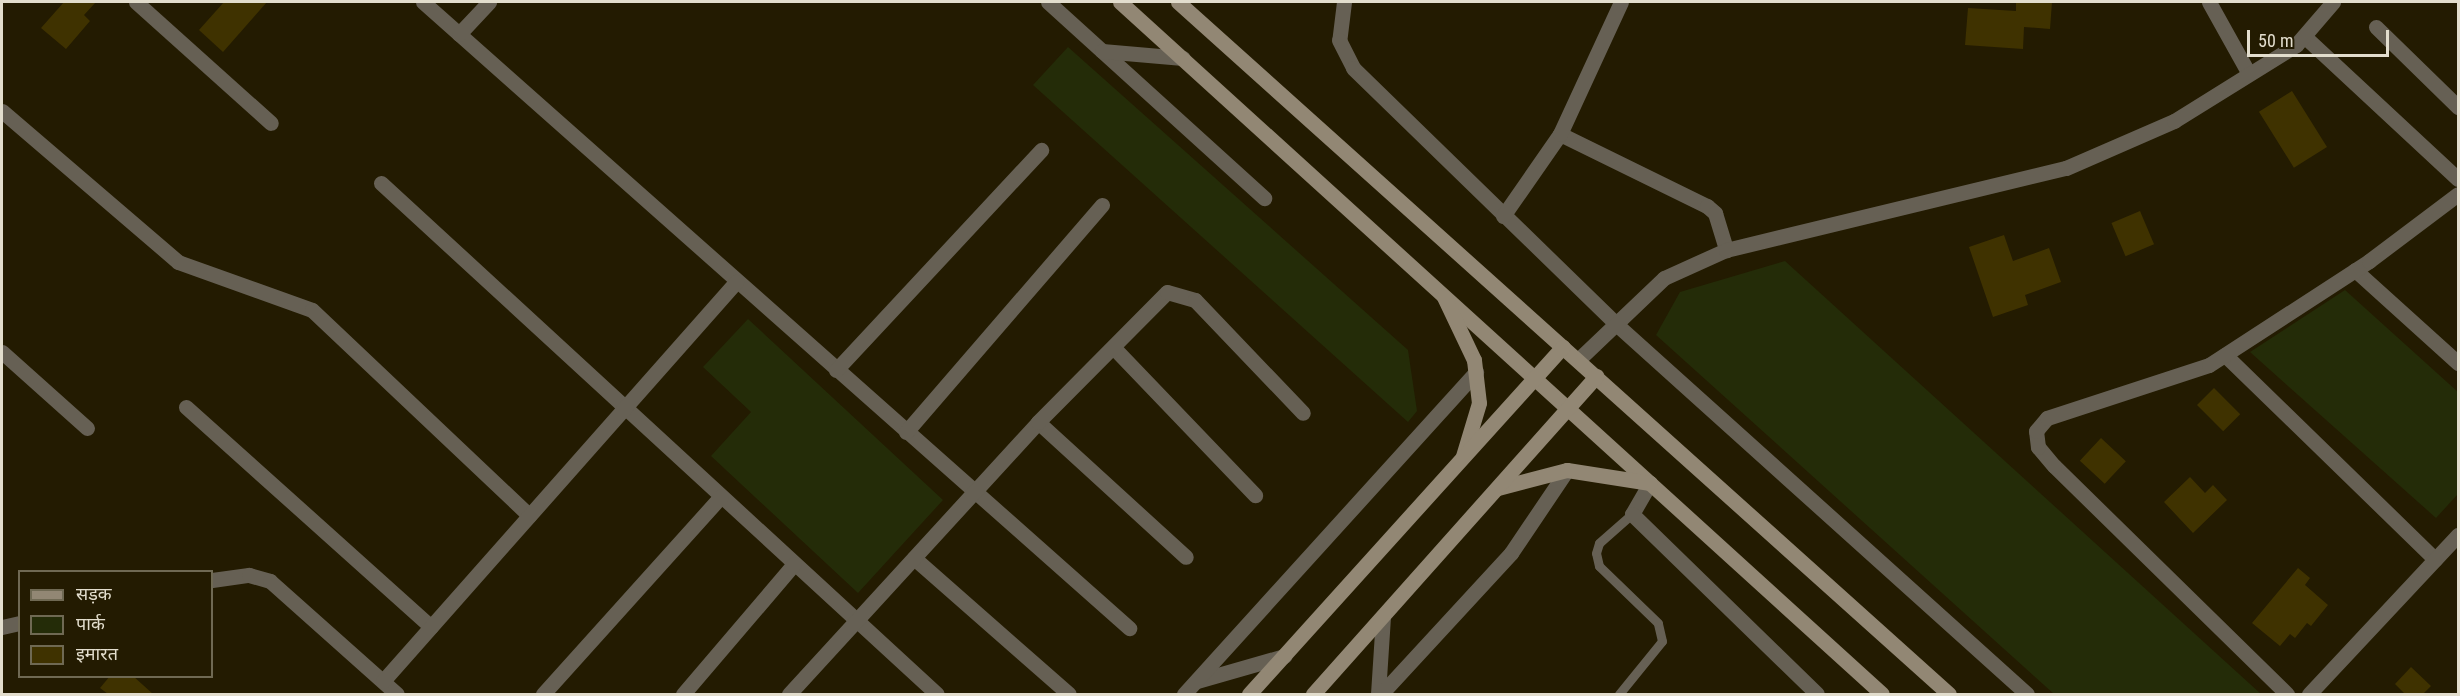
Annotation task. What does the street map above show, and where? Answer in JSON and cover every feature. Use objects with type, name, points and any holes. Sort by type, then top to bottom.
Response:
[{"type":"street","points":[[136,2],[271,123]]},
{"type":"street","points":[[423,2],[736,282],[1129,628]]},
{"type":"street","points":[[459,34],[489,2]]},
{"type":"street","points":[[1048,2],[1264,198]]},
{"type":"street","points":[[1120,2],[1568,408],[1875,691]]},
{"type":"street","points":[[1178,2],[1949,694]]},
{"type":"street","points":[[1344,2],[1339,40],[1353,68],[1616,324],[2027,694]]},
{"type":"street","points":[[1503,216],[1560,134],[1621,2]]},
{"type":"street","points":[[2210,2],[2249,74]]},
{"type":"street","points":[[1578,360],[1664,278],[1725,250],[2066,168],[2174,121],[2304,36],[2333,2]]},
{"type":"street","points":[[2376,27],[2458,107]]},
{"type":"street","points":[[2304,36],[2458,179]]},
{"type":"street","points":[[1102,51],[1183,58]]},
{"type":"street","points":[[2,111],[178,262],[312,310],[529,515]]},
{"type":"street","points":[[1560,134],[1707,206],[1715,213],[1725,250]]},
{"type":"street","points":[[836,370],[1041,150]]},
{"type":"street","points":[[381,183],[937,694]]},
{"type":"street","points":[[2287,694],[2038,447],[2036,431],[2047,418],[2225,355],[2355,270],[2458,194]]},
{"type":"street","points":[[906,432],[1102,205]]},
{"type":"street","points":[[2355,270],[2458,363]]},
{"type":"street","points":[[382,681],[736,282]]},
{"type":"street","points":[[791,694],[1038,422],[1114,348],[1167,292],[1178,291],[1195,300],[1303,414]]},
{"type":"street","points":[[1442,294],[1476,372],[1479,402],[1463,458]]},
{"type":"street","points":[[1249,694],[1563,347]]},
{"type":"street","points":[[1114,348],[1256,495]]},
{"type":"street","points":[[2,352],[87,428]]},
{"type":"street","points":[[2225,355],[2435,559]]},
{"type":"street","points":[[1184,694],[1476,372]]},
{"type":"street","points":[[1313,694],[1596,376]]},
{"type":"street","points":[[186,407],[431,627]]},
{"type":"street","points":[[1038,422],[1186,557]]},
{"type":"street","points":[[1495,490],[1567,470],[1650,483]]},
{"type":"street","points":[[1379,694],[1511,553],[1567,470]]},
{"type":"street","points":[[1650,483],[1632,514],[1817,694]]},
{"type":"street","points":[[543,694],[721,496]]},
{"type":"street","points":[[2309,694],[2458,535]]},
{"type":"street","points":[[914,558],[1069,694]]},
{"type":"street","points":[[683,694],[794,564]]},
{"type":"street","points":[[213,580],[249,575],[270,581],[397,694]]},
{"type":"street","points":[[1379,694],[1383,616]]},
{"type":"street","points":[[2,627],[18,623]]},
{"type":"street","points":[[1197,681],[1284,656]]},
{"type":"lane","points":[[1619,694],[1662,641],[1658,623],[1599,566],[1599,543],[1632,514]]},
{"type":"green space","points":[[1068,47],[1408,350],[1417,411],[1408,422],[1033,85]]},
{"type":"green space","points":[[1785,261],[2261,694],[2054,694],[1656,335],[1680,292]]},
{"type":"green space","points":[[2345,290],[2458,392],[2458,494],[2436,518],[2250,352]]},
{"type":"green space","points":[[748,319],[943,500],[858,593],[711,456],[751,412],[703,367]]},
{"type":"building","points":[[64,2],[96,2],[84,15],[90,21],[66,49],[41,28]]},
{"type":"building","points":[[224,2],[267,2],[223,52],[199,30]]},
{"type":"building","points":[[2016,2],[2052,2],[2050,29],[2024,27],[2023,49],[1965,45],[1968,8],[2016,11]]},
{"type":"building","points":[[2292,91],[2327,147],[2294,168],[2259,112]]},
{"type":"building","points":[[2140,211],[2154,244],[2126,256],[2111,223]]},
{"type":"building","points":[[2004,235],[2013,261],[2049,248],[2061,282],[2025,295],[2028,305],[1993,317],[1969,247]]},
{"type":"building","points":[[2214,388],[2240,414],[2223,431],[2197,405]]},
{"type":"building","points":[[2101,438],[2126,461],[2105,484],[2080,461]]},
{"type":"building","points":[[2190,477],[2205,493],[2213,485],[2227,500],[2193,533],[2164,502]]},
{"type":"building","points":[[2298,568],[2310,578],[2305,585],[2328,605],[2311,626],[2307,623],[2295,638],[2290,634],[2280,646],[2252,623]]},
{"type":"building","points":[[2411,667],[2431,686],[2423,694],[2405,694],[2395,684]]},
{"type":"building","points":[[108,678],[135,678],[153,694],[108,694],[100,688]]}]
